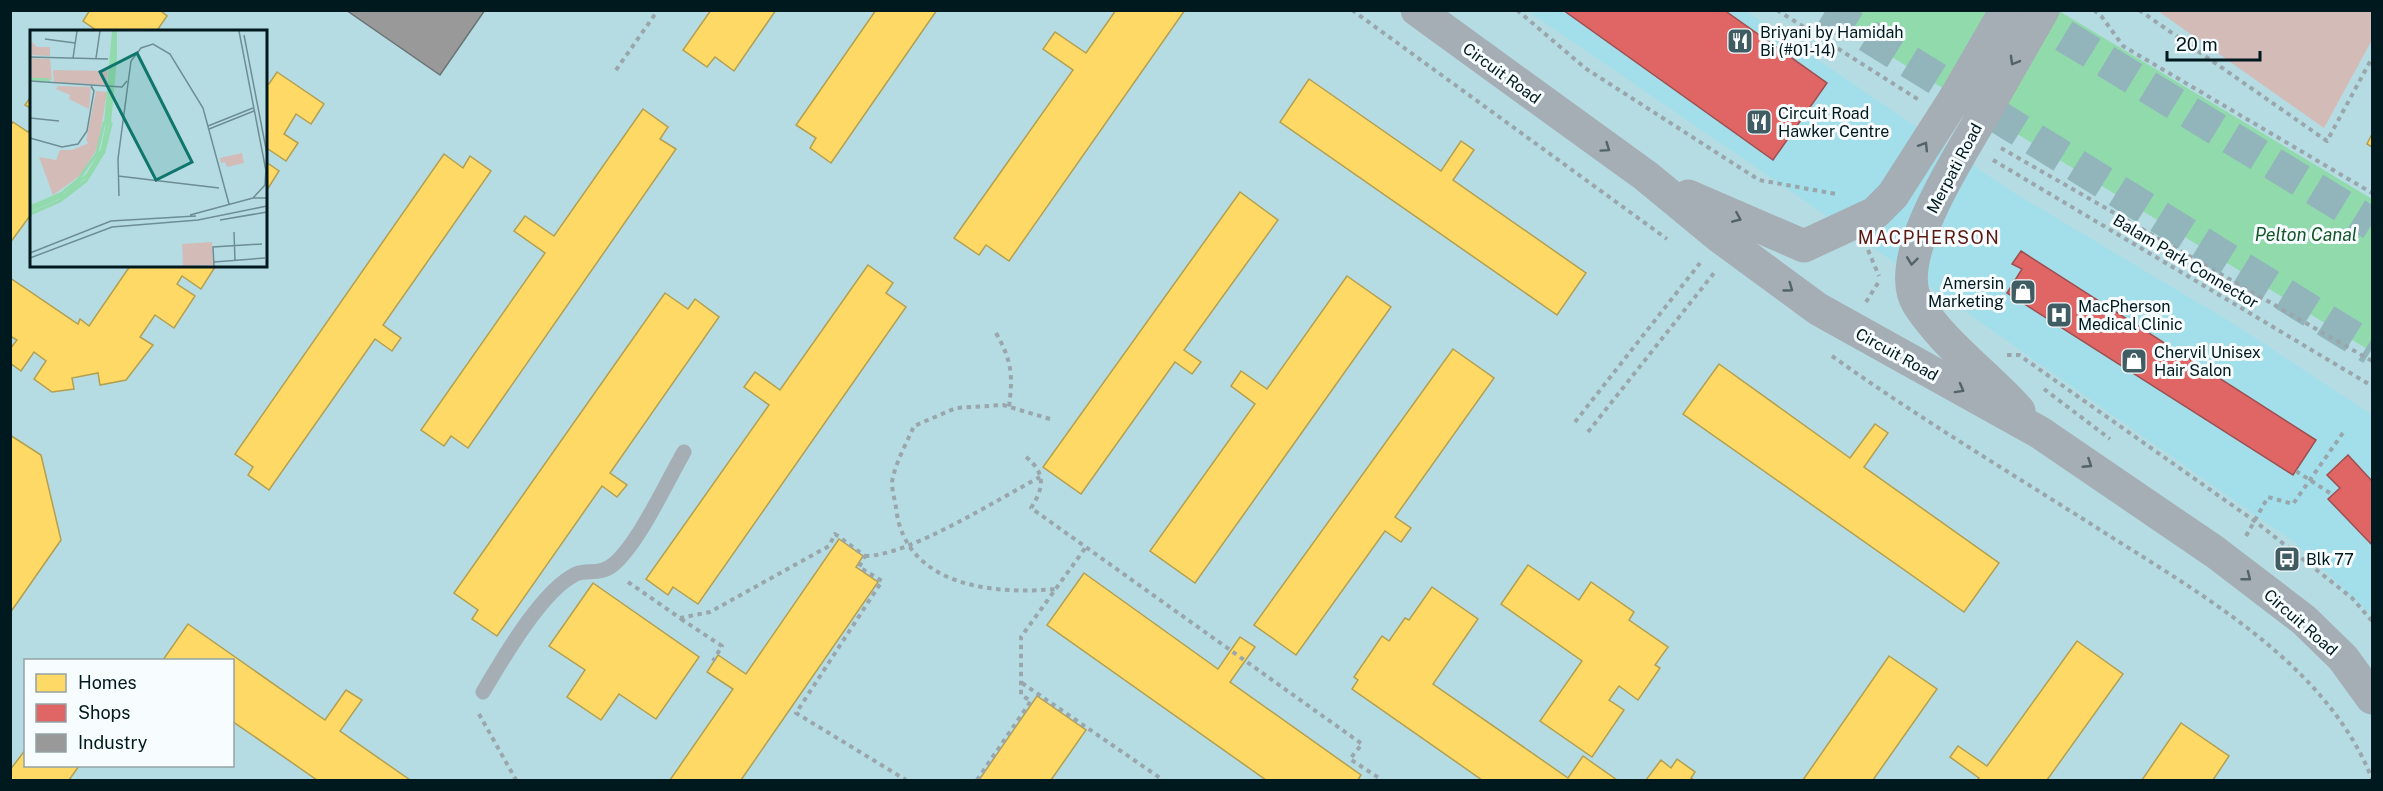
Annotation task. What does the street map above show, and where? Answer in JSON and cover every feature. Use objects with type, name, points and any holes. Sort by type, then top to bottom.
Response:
[{"type":"street","name":"Circuit Road","points":[[1417,10],[1646,176],[1720,237],[1818,309],[2039,432],[2215,552],[2304,620],[2343,658],[2373,698]]},
{"type":"street","name":"Merpati Road","points":[[1646,176],[1803,246],[1852,209],[1875,213],[1893,195],[2006,10]]},
{"type":"street","name":"Merpati Road","points":[[2039,432],[1992,381],[1953,347],[1917,303],[1910,281],[1913,253],[1921,231],[1988,129],[2043,10]]},
{"type":"lane","points":[[483,692],[504,655],[541,606],[560,586],[577,573],[595,574],[614,564],[638,533],[684,452]]},
{"type":"path","points":[[616,70],[658,10]]},
{"type":"path","points":[[1352,10],[1672,242]]},
{"type":"path","points":[[1517,10],[1585,68],[1759,180],[1852,209],[1880,280],[1910,281]]},
{"type":"path","points":[[1777,10],[1921,101]]},
{"type":"path","points":[[2094,10],[2102,17],[2123,46],[2373,193]]},
{"type":"path","points":[[2139,10],[2327,141],[2373,58]]},
{"type":"path","points":[[1988,129],[2373,361]]},
{"type":"path","name":"Balam Park Connector","points":[[1987,157],[2373,386]]},
{"type":"path","points":[[1575,422],[1700,263],[1690,256]]},
{"type":"path","points":[[1588,432],[1714,273],[1719,277]]},
{"type":"path","points":[[996,333],[1008,353],[1012,377],[1009,407]]},
{"type":"path","points":[[1826,352],[2199,594],[2265,641],[2336,716],[2365,759],[2373,779]]},
{"type":"path","points":[[1998,354],[2019,355],[2256,522],[2352,598],[2373,621]]},
{"type":"path","points":[[1050,419],[1009,407],[956,408],[914,426],[892,478],[897,521],[907,546],[921,562],[964,583],[989,590],[1056,590]]},
{"type":"path","points":[[2245,538],[2268,497],[2293,504],[2345,430]]},
{"type":"path","points":[[1026,457],[1039,471],[1042,492],[1031,508],[1362,744],[1350,759],[1382,780]]},
{"type":"path","points":[[2296,471],[2333,495]]},
{"type":"path","points":[[681,618],[710,612],[829,546],[835,534],[865,556],[880,556],[907,546],[1040,477]]},
{"type":"path","points":[[977,780],[1031,701],[1021,695],[1021,637],[1086,547]]},
{"type":"path","points":[[865,556],[860,567],[882,581],[796,713],[906,780]]},
{"type":"path","points":[[607,568],[722,646],[713,661]]},
{"type":"path","points":[[1021,682],[1163,780]]},
{"type":"path","points":[[483,692],[473,704],[516,780]]},
{"type":"shaded area","points":[[1528,11],[1746,11],[2011,191],[2234,324],[2372,415],[2372,615],[2294,542],[1930,287]]},
{"type":"shaded area","points":[[2158,11],[2372,11],[2372,40],[2324,128]]},
{"type":"water","name":"Pelton Canal","points":[[1822,11],[2059,11],[2372,199],[2372,352],[1892,57]]},
{"type":"building: Homes","points":[[90,10],[160,10],[167,16],[157,30],[96,30],[83,21]]},
{"type":"building: Homes","points":[[711,10],[776,10],[734,71],[715,57],[707,67],[683,50]]},
{"type":"building: Homes","points":[[876,10],[937,10],[831,163],[810,148],[816,138],[796,125]]},
{"type":"building: Homes","points":[[1116,10],[1185,10],[1009,261],[986,245],[979,255],[954,238],[1073,70],[1043,49],[1055,32],[1086,53]]},
{"type":"building: Homes","points":[[277,72],[324,104],[311,124],[296,114],[284,134],[298,143],[286,161],[267,150],[267,83],[269,84]]},
{"type":"building: Homes","points":[[1309,79],[1441,171],[1461,141],[1474,150],[1453,180],[1586,273],[1557,315],[1280,122]]},
{"type":"building: Homes","points":[[30,98],[30,108],[25,105]]},
{"type":"building: Homes","points":[[643,109],[668,127],[660,139],[676,149],[468,448],[451,436],[444,446],[421,430],[545,253],[514,231],[525,216],[554,236]]},
{"type":"building: Homes","points":[[13,122],[28,132],[30,130],[30,216],[10,243],[10,126]]},
{"type":"building: Homes","points":[[2372,134],[2372,147],[2367,144]]},
{"type":"building: Homes","points":[[444,154],[463,168],[470,156],[491,171],[383,325],[401,338],[392,351],[375,339],[269,490],[248,475],[253,467],[235,454]]},
{"type":"building: Homes","points":[[267,163],[279,171],[267,190]]},
{"type":"building: Homes","points":[[1240,192],[1278,220],[1184,350],[1201,362],[1192,374],[1175,362],[1081,494],[1043,467]]},
{"type":"building: Homes","points":[[868,265],[893,283],[886,293],[906,307],[698,604],[673,587],[668,595],[646,579],[769,405],[744,387],[755,372],[780,390]]},
{"type":"building: Homes","points":[[129,267],[215,267],[201,289],[182,276],[177,284],[195,296],[174,328],[155,315],[140,337],[153,345],[126,380],[100,385],[98,373],[72,378],[74,389],[52,392],[34,379],[46,361],[34,352],[21,371],[10,363],[10,349],[17,340],[10,336],[10,278],[78,324],[80,319],[89,326]]},
{"type":"building: Homes","points":[[1347,276],[1391,307],[1195,583],[1150,551],[1255,404],[1231,386],[1241,371],[1267,389]]},
{"type":"building: Homes","points":[[665,293],[688,309],[695,299],[719,317],[610,473],[627,485],[617,497],[602,486],[497,636],[472,619],[478,610],[454,593]]},
{"type":"building: Homes","points":[[1453,349],[1494,378],[1395,517],[1411,528],[1401,542],[1385,531],[1296,655],[1254,625]]},
{"type":"building: Homes","points":[[1719,364],[1850,458],[1875,424],[1888,433],[1864,467],[1999,563],[1964,612],[1683,414]]},
{"type":"building: Homes","points":[[10,435],[41,455],[61,540],[10,613]]},
{"type":"building: Homes","points":[[839,539],[863,556],[856,567],[878,582],[741,780],[670,780],[733,689],[707,672],[718,655],[746,674]]},
{"type":"building: Homes","points":[[1528,565],[1579,600],[1591,582],[1634,612],[1629,620],[1668,647],[1655,665],[1660,668],[1638,700],[1619,686],[1609,700],[1624,710],[1592,757],[1540,721],[1582,661],[1501,604]]},
{"type":"building: Homes","points":[[1084,573],[1218,669],[1240,637],[1255,647],[1230,682],[1361,775],[1358,780],[1266,780],[1047,625]]},
{"type":"building: Homes","points":[[593,583],[699,657],[656,719],[619,694],[601,720],[567,697],[585,670],[549,646]]},
{"type":"building: Homes","points":[[1432,587],[1478,619],[1433,684],[1568,778],[1583,756],[1617,780],[1482,780],[1352,689],[1358,680],[1354,677],[1382,636],[1389,641],[1405,618],[1409,620]]},
{"type":"building: Homes","points":[[188,624],[325,720],[346,690],[362,700],[340,731],[410,780],[317,780],[234,722],[234,659],[164,659]]},
{"type":"building: Homes","points":[[2077,641],[2123,674],[2047,780],[1977,780],[1979,778],[1950,757],[1958,746],[1987,766]]},
{"type":"building: Homes","points":[[1889,656],[1937,689],[1873,780],[1803,780]]},
{"type":"building: Homes","points":[[1037,696],[1086,730],[1051,780],[979,780]]},
{"type":"building: Homes","points":[[2181,723],[2229,756],[2213,780],[2142,780]]},
{"type":"building: Homes","points":[[24,752],[24,767],[78,767],[69,780],[10,780],[10,770]]},
{"type":"building: Homes","points":[[1677,759],[1695,772],[1691,778],[1694,780],[1646,780],[1661,760],[1671,768]]},
{"type":"building: Shops","name":"Circuit Road Hawker Centre","points":[[1563,10],[1724,10],[1827,83],[1773,160]]},
{"type":"building: Shops","points":[[2021,251],[2316,440],[2293,475],[2007,293],[2022,269],[2012,264]]},
{"type":"building: Shops","points":[[2348,455],[2372,481],[2372,545],[2328,499],[2340,488],[2327,475]]},
{"type":"building: Industry","points":[[346,10],[485,10],[440,75]]},
{"type":"tunnel","points":[[1826,10],[2372,349]]},
{"type":"tunnel","points":[[2022,10],[2372,224]]},
{"type":"place","name":"Briyani by Hamidah Bi (#01-14)","points":[[1740,41]]},
{"type":"place","name":"Circuit Road Hawker Centre","points":[[1759,122]]},
{"type":"place","name":"Amersin Marketing","points":[[2023,292]]},
{"type":"place","name":"MacPherson Medical Clinic","points":[[2059,315]]},
{"type":"place","name":"Chervil Unisex Hair Salon","points":[[2134,361]]},
{"type":"place","name":"Blk 77","points":[[2287,559]]},
{"type":"district","name":"MACPHERSON","points":[[1929,238]]}]
